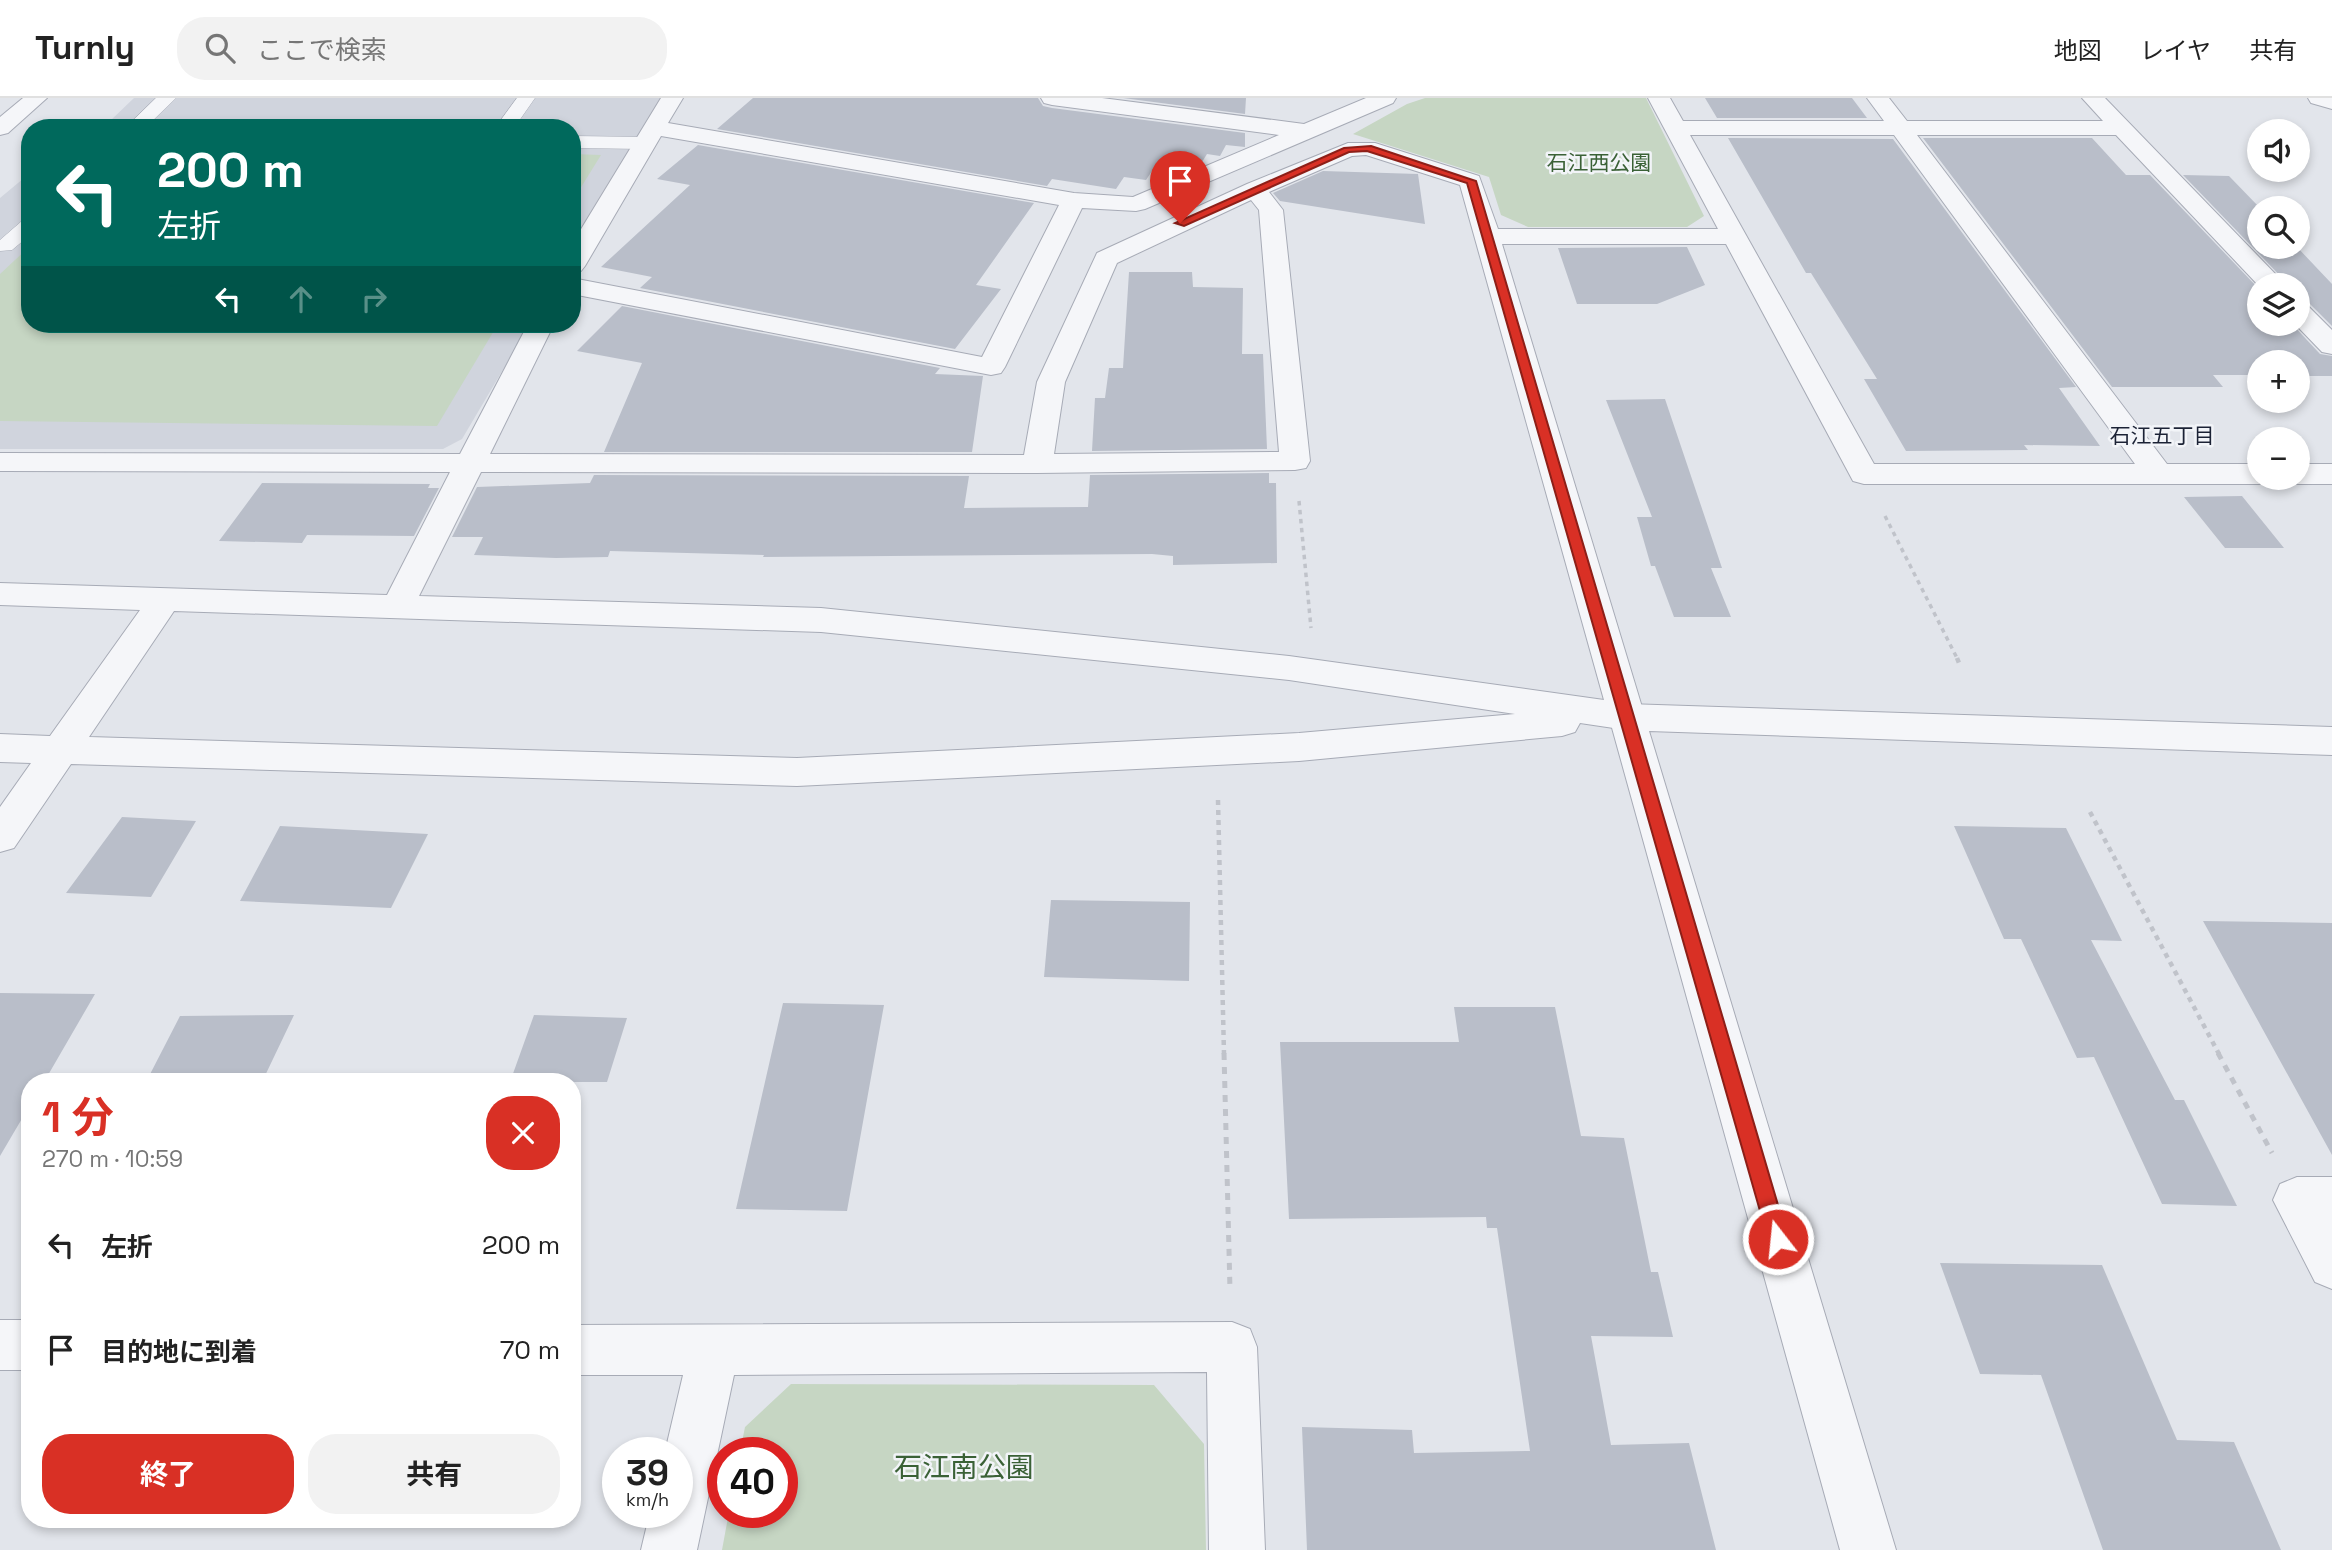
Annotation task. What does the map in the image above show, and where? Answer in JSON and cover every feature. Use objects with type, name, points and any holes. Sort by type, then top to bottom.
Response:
[{"type":"street","points":[[0,128],[36,98]]},
{"type":"street","points":[[581,251],[672,98]]},
{"type":"street","points":[[1052,98],[1303,131]]},
{"type":"street","points":[[650,135],[1074,200],[1136,204],[1385,98]]},
{"type":"street","points":[[1659,98],[1864,474],[2247,474]]},
{"type":"street","points":[[1878,98],[2158,474]]},
{"type":"street","points":[[2093,98],[2261,273]]},
{"type":"street","points":[[2319,98],[2332,102]]},
{"type":"street","points":[[1674,128],[2119,128]]},
{"type":"street","points":[[1037,464],[1051,383],[1106,258],[1255,189],[1348,150],[1367,148],[1471,181],[1868,1550]]},
{"type":"street","points":[[0,462],[1037,464],[1295,461],[1271,210],[1255,189]]},
{"type":"street","points":[[581,288],[992,367],[1074,200]]},
{"type":"street","points":[[1489,237],[1734,236]]},
{"type":"street","points":[[2310,323],[2332,346]]},
{"type":"street","points":[[397,607],[536,333]]},
{"type":"street","points":[[2310,474],[2332,474]]},
{"type":"street","points":[[0,594],[821,620],[1289,668],[1627,717],[2332,741]]},
{"type":"street","points":[[0,837],[165,599]]},
{"type":"street","points":[[0,748],[797,772],[1299,747],[1627,717]]},
{"type":"street","points":[[2314,1200],[2332,1265]]},
{"type":"street","points":[[0,1345],[21,1345]]},
{"type":"street","points":[[581,1350],[1232,1347],[1237,1550]]},
{"type":"street","points":[[669,1550],[714,1351]]},
{"type":"lane","points":[[144,119],[167,98]]},
{"type":"lane","points":[[511,119],[526,98]]},
{"type":"lane","points":[[581,141],[650,135]]},
{"type":"lane","points":[[5,246],[21,232]]},
{"type":"path","points":[[1295,461],[1311,628]]},
{"type":"path","points":[[1864,474],[1959,663]]},
{"type":"path","points":[[1218,800],[1232,1347]]},
{"type":"path","points":[[2090,812],[2314,1200]]},
{"type":"shaded area","points":[[134,98],[663,98],[581,237],[581,119],[112,119]]},
{"type":"shaded area","points":[[21,180],[21,333],[525,333],[462,439],[443,449],[0,449],[0,198]]},
{"type":"green space","name":"石江西公園","points":[[1425,98],[1646,98],[1704,216],[1687,227],[1528,227],[1501,215],[1489,177],[1353,134],[1407,104]]},
{"type":"green space","points":[[581,154],[601,155],[581,187]]},
{"type":"green space","points":[[21,254],[21,333],[493,333],[437,426],[0,421],[0,274]]},
{"type":"green space","name":"石江南公園","points":[[791,1384],[1154,1385],[1204,1444],[1206,1550],[722,1550],[726,1528],[798,1528],[798,1437],[743,1437],[745,1427]]},
{"type":"building","points":[[753,98],[1038,98],[1043,106],[1052,108],[1245,133],[1245,147],[1226,145],[1220,156],[1207,154],[1202,162],[1174,158],[1164,173],[1152,171],[1146,180],[1124,177],[1116,189],[1052,179],[1047,186],[717,129]]},
{"type":"building","points":[[1123,98],[1246,98],[1245,114]]},
{"type":"building","points":[[1705,98],[1852,98],[1867,118],[1717,118]]},
{"type":"building","points":[[1728,138],[1893,139],[2076,387],[2059,388],[2100,446],[2024,445],[2028,450],[1906,451],[1864,379],[1877,379],[1811,273],[1806,273]]},
{"type":"building","points":[[1923,138],[2092,138],[2126,175],[2150,175],[2247,276],[2247,336],[2303,336],[2320,354],[2332,356],[2332,376],[2310,376],[2310,350],[2247,350],[2247,375],[2213,375],[2223,387],[2112,387]]},
{"type":"building","points":[[698,145],[1034,203],[976,285],[1001,289],[955,349],[640,288],[652,277],[601,267],[690,185],[657,179]]},
{"type":"building","points":[[1323,171],[1418,174],[1425,224],[1280,201],[1273,193]]},
{"type":"building","points":[[2183,175],[2229,176],[2248,196],[2247,241]]},
{"type":"building","points":[[1687,247],[1705,285],[1657,304],[1577,304],[1558,248]]},
{"type":"building","points":[[2264,259],[2308,259],[2332,284],[2332,326],[2310,304],[2310,273],[2277,273]]},
{"type":"building","points":[[1129,272],[1192,272],[1193,287],[1243,288],[1242,354],[1263,354],[1267,449],[1092,451],[1095,398],[1105,398],[1109,368],[1123,368]]},
{"type":"building","points":[[622,306],[940,368],[935,374],[983,376],[972,452],[604,452],[642,363],[577,351]]},
{"type":"building","points":[[1665,399],[1722,568],[1711,568],[1731,617],[1674,617],[1655,566],[1651,566],[1637,517],[1652,517],[1606,400]]},
{"type":"building","points":[[1269,473],[1269,483],[1276,483],[1277,563],[1173,565],[1173,556],[1152,554],[763,557],[764,555],[610,551],[608,557],[556,558],[474,555],[483,537],[452,537],[477,487],[590,483],[594,475],[969,476],[964,508],[1088,507],[1090,475]]},
{"type":"building","points":[[262,483],[430,484],[428,488],[439,488],[414,536],[307,535],[302,543],[219,541]]},
{"type":"building","points":[[2242,496],[2284,548],[2225,548],[2184,497]]},
{"type":"building","points":[[122,817],[196,821],[151,897],[66,893]]},
{"type":"building","points":[[280,826],[428,834],[391,908],[240,901]]},
{"type":"building","points":[[1954,826],[2066,828],[2122,941],[2091,940],[2175,1100],[2184,1100],[2237,1206],[2162,1204],[2094,1057],[2077,1058],[2021,939],[2004,939]]},
{"type":"building","points":[[1051,900],[1190,902],[1189,981],[1044,977]]},
{"type":"building","points":[[2203,921],[2332,923],[2332,1155]]},
{"type":"building","points":[[0,993],[95,994],[49,1073],[21,1073],[21,1120],[0,1156]]},
{"type":"building","points":[[783,1003],[884,1005],[847,1211],[736,1209]]},
{"type":"building","points":[[1454,1007],[1555,1007],[1581,1136],[1624,1138],[1651,1272],[1658,1272],[1673,1337],[1591,1336],[1611,1445],[1689,1443],[1716,1550],[1307,1550],[1302,1427],[1412,1430],[1414,1453],[1530,1451],[1497,1228],[1487,1228],[1486,1217],[1289,1219],[1280,1042],[1459,1042]]},
{"type":"building","points":[[294,1015],[266,1073],[151,1073],[180,1016]]},
{"type":"building","points":[[534,1015],[627,1018],[607,1082],[581,1082],[581,1073],[513,1073]]},
{"type":"building","points":[[1940,1263],[2102,1265],[2177,1440],[2234,1442],[2281,1550],[2103,1550],[2041,1375],[1980,1374]]},
{"type":"district","name":"石江五丁目","points":[[2162,435]]},
{"type":"route","points":[[1180,223],[1348,150],[1367,148],[1471,181],[1778,1239]]}]
